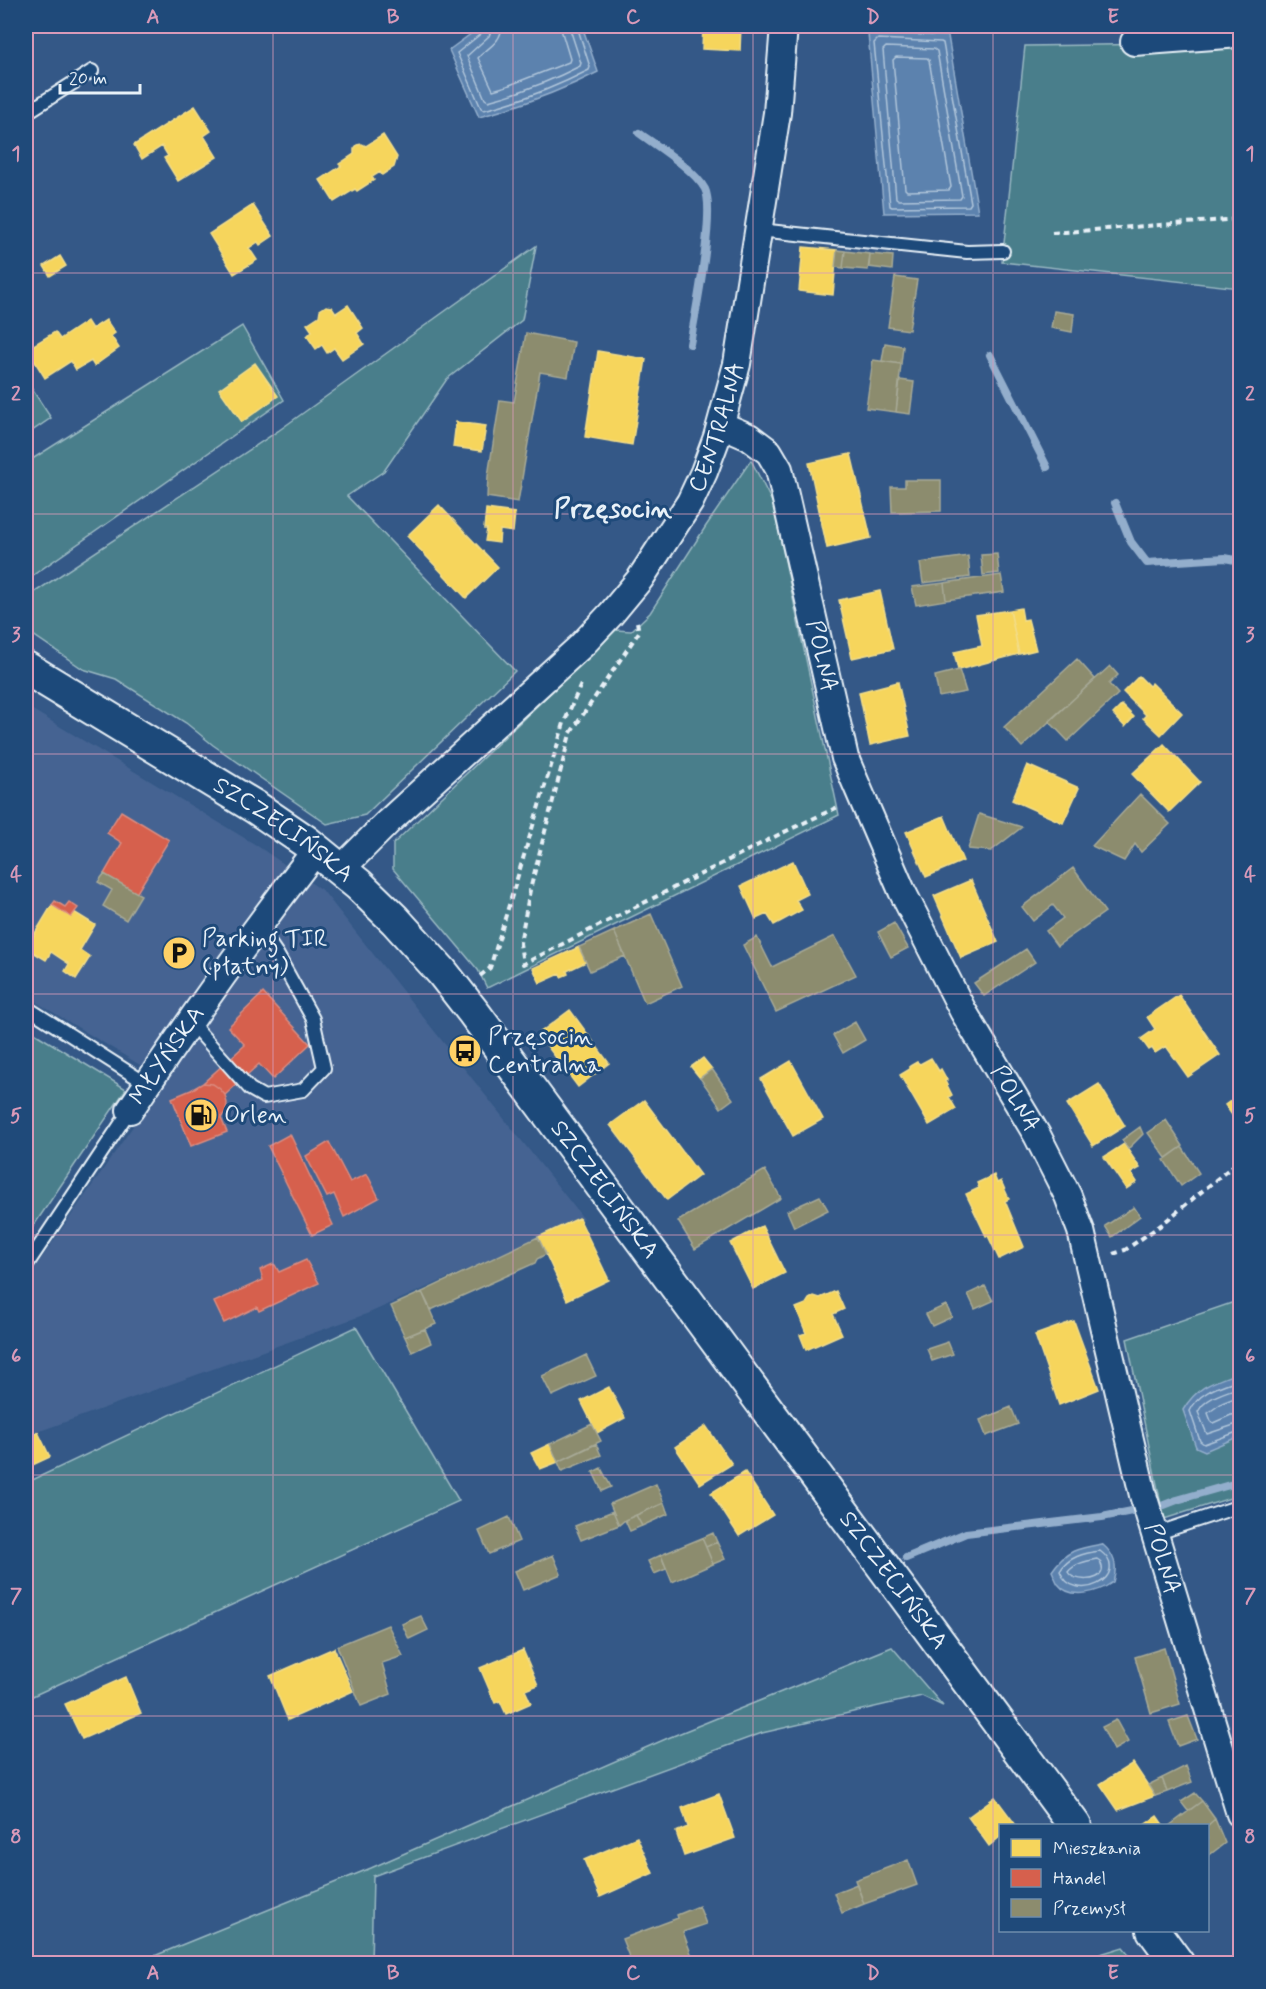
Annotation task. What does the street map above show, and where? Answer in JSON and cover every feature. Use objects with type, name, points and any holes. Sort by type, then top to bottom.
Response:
[{"type":"street","name":"CENTRALNA","points":[[340,870],[389,821],[581,646],[640,579],[690,502],[721,425],[737,364],[777,113],[784,26]]},
{"type":"street","points":[[1134,42],[1240,33]]},
{"type":"street","name":"POLNA","points":[[721,425],[749,437],[769,452],[780,469],[844,758],[902,891],[963,1011],[1037,1135],[1068,1196],[1082,1231],[1135,1466],[1240,1814]]},
{"type":"street","name":"SZCZECIŃSKA","points":[[26,668],[255,807],[316,850],[404,929],[474,1012],[1075,1824]]},
{"type":"street","name":"MŁYŃSKA","points":[[130,1110],[258,926],[316,850]]},
{"type":"street","points":[[1154,1932],[1178,1964]]},
{"type":"lane","points":[[26,113],[92,71]]},
{"type":"lane","points":[[759,230],[967,252],[1004,251]]},
{"type":"lane","points":[[190,1022],[250,1089],[264,1097],[303,1090],[324,1068],[313,1019],[277,954],[258,926]]},
{"type":"lane","points":[[26,1007],[147,1084]]},
{"type":"lane","name":"MŁYŃSKA","points":[[26,1266],[130,1110]]},
{"type":"lane","points":[[1155,1534],[1240,1506]]},
{"type":"path","points":[[1052,233],[1240,219]]},
{"type":"path","points":[[628,593],[639,632],[570,734],[530,890],[520,943],[523,964],[780,834],[861,797]]},
{"type":"path","points":[[480,976],[490,968],[564,723],[582,681]]},
{"type":"path","points":[[1090,1262],[1125,1250],[1161,1225],[1240,1160]]},
{"type":"shaded area","points":[[26,706],[256,845],[323,891],[583,1218],[369,1313],[26,1436],[26,1281],[165,1080],[26,996]]},
{"type":"green space","points":[[1240,43],[1240,288],[1002,262],[1025,46]]},
{"type":"green space","points":[[536,246],[522,320],[447,379],[384,471],[347,496],[515,671],[365,815],[327,824],[213,745],[186,723],[116,679],[83,669],[26,630],[26,598],[278,431]]},
{"type":"green space","points":[[242,326],[284,400],[26,580],[26,463]]},
{"type":"green space","points":[[26,380],[51,418],[26,435]]},
{"type":"green space","points":[[751,460],[773,504],[839,815],[487,988],[478,970],[393,869],[393,844],[616,630],[631,631],[650,613]]},
{"type":"green space","points":[[26,1028],[126,1089],[26,1237]]},
{"type":"green space","points":[[1240,1300],[1240,1495],[1164,1519],[1127,1339]]},
{"type":"green space","points":[[356,1327],[459,1501],[26,1699],[26,1483]]},
{"type":"green space","points":[[892,1647],[943,1706],[922,1696],[762,1733],[373,1876],[371,1963],[137,1963],[371,1868],[668,1738]]},
{"type":"green space","points":[[1123,1947],[1136,1963],[1071,1963]]},
{"type":"water","points":[[486,26],[582,26],[598,72],[539,98],[479,117],[449,50],[479,28]]},
{"type":"water","points":[[868,33],[948,36],[978,212],[884,213]]},
{"type":"water","points":[[1240,1372],[1240,1436],[1205,1451],[1196,1447],[1183,1410],[1201,1390],[1214,1382]]},
{"type":"water","points":[[1102,1544],[1110,1552],[1114,1561],[1113,1582],[1093,1592],[1085,1593],[1070,1592],[1058,1584],[1052,1571],[1062,1558],[1074,1551]]},
{"type":"building: Mieszkania","points":[[703,26],[741,26],[740,51],[702,49]]},
{"type":"building: Mieszkania","points":[[195,106],[211,131],[204,136],[217,157],[178,181],[164,158],[168,156],[162,146],[142,159],[134,145]]},
{"type":"building: Mieszkania","points":[[383,135],[397,157],[394,167],[382,175],[380,172],[372,177],[374,180],[334,202],[320,180],[354,154],[357,145],[366,146]]},
{"type":"building: Mieszkania","points":[[253,205],[273,236],[260,245],[258,242],[249,248],[257,260],[234,274],[209,234]]},
{"type":"building: Mieszkania","points":[[803,247],[837,250],[833,295],[799,291]]},
{"type":"building: Mieszkania","points":[[60,256],[66,266],[50,276],[44,266]]},
{"type":"building: Mieszkania","points":[[348,305],[363,328],[357,333],[364,344],[342,359],[334,348],[327,353],[322,345],[316,349],[307,336],[312,331],[307,324],[319,316],[320,310],[326,306],[332,307],[336,313]]},
{"type":"building: Mieszkania","points":[[106,320],[115,333],[111,336],[119,348],[94,366],[91,361],[76,370],[71,361],[45,378],[27,349],[55,332],[60,339],[87,321],[92,329]]},
{"type":"building: Mieszkania","points":[[598,351],[646,359],[632,445],[585,437]]},
{"type":"building: Mieszkania","points":[[255,363],[278,396],[242,422],[219,389]]},
{"type":"building: Mieszkania","points":[[456,422],[486,426],[482,451],[453,447]]},
{"type":"building: Mieszkania","points":[[851,454],[871,538],[827,548],[809,463]]},
{"type":"building: Mieszkania","points":[[439,505],[498,567],[466,598],[407,536]]},
{"type":"building: Mieszkania","points":[[486,509],[515,513],[513,532],[500,530],[499,543],[485,541]]},
{"type":"building: Mieszkania","points":[[880,591],[893,649],[852,658],[839,600]]},
{"type":"building: Mieszkania","points":[[1021,608],[1023,620],[1028,619],[1036,650],[1019,654],[1010,610]]},
{"type":"building: Mieszkania","points":[[1010,610],[1019,654],[958,670],[954,652],[982,646],[976,615]]},
{"type":"building: Mieszkania","points":[[1139,676],[1149,686],[1152,683],[1182,713],[1161,735],[1143,718],[1146,715],[1123,692]]},
{"type":"building: Mieszkania","points":[[898,682],[910,736],[870,745],[859,692]]},
{"type":"building: Mieszkania","points":[[1122,705],[1134,717],[1125,727],[1113,714]]},
{"type":"building: Mieszkania","points":[[1164,744],[1200,782],[1169,812],[1132,774]]},
{"type":"building: Mieszkania","points":[[1027,765],[1079,788],[1063,823],[1012,800]]},
{"type":"building: Mieszkania","points":[[944,816],[963,861],[926,877],[906,832]]},
{"type":"building: Mieszkania","points":[[793,861],[808,894],[796,900],[802,910],[774,925],[767,914],[756,919],[741,886]]},
{"type":"building: Mieszkania","points":[[971,880],[998,942],[961,958],[934,896]]},
{"type":"building: Mieszkania","points":[[52,905],[71,917],[74,912],[95,925],[80,950],[90,957],[76,979],[65,971],[69,964],[51,952],[46,960],[26,948]]},
{"type":"building: Mieszkania","points":[[579,947],[586,962],[567,971],[568,974],[561,977],[560,974],[540,983],[533,968]]},
{"type":"building: Mieszkania","points":[[1179,995],[1220,1055],[1188,1077],[1166,1046],[1155,1053],[1152,1048],[1149,1050],[1141,1039],[1155,1029],[1147,1017]]},
{"type":"building: Mieszkania","points":[[570,1010],[609,1063],[578,1087],[538,1034]]},
{"type":"building: Mieszkania","points":[[703,1058],[712,1069],[700,1078],[691,1067]]},
{"type":"building: Mieszkania","points":[[931,1058],[947,1080],[945,1081],[952,1095],[949,1097],[956,1109],[929,1125],[900,1075],[917,1062],[920,1064]]},
{"type":"building: Mieszkania","points":[[791,1061],[823,1119],[793,1136],[761,1079]]},
{"type":"building: Mieszkania","points":[[1099,1084],[1125,1126],[1093,1146],[1067,1104]]},
{"type":"building: Mieszkania","points":[[1240,1094],[1240,1124],[1239,1125],[1225,1105]]},
{"type":"building: Mieszkania","points":[[644,1100],[700,1175],[667,1200],[610,1125]]},
{"type":"building: Mieszkania","points":[[1124,1144],[1140,1168],[1131,1173],[1137,1182],[1126,1189],[1104,1157]]},
{"type":"building: Mieszkania","points":[[994,1175],[997,1183],[1001,1181],[1009,1199],[1005,1201],[1024,1247],[999,1259],[966,1194],[979,1188],[977,1183]]},
{"type":"building: Mieszkania","points":[[579,1218],[609,1280],[567,1300],[538,1237]]},
{"type":"building: Mieszkania","points":[[762,1226],[785,1273],[753,1289],[730,1243]]},
{"type":"building: Mieszkania","points":[[836,1291],[844,1309],[833,1314],[842,1334],[806,1350],[800,1335],[806,1333],[796,1308],[806,1304],[814,1296],[820,1298]]},
{"type":"building: Mieszkania","points":[[1074,1321],[1099,1389],[1059,1405],[1035,1335]]},
{"type":"building: Mieszkania","points":[[609,1387],[625,1418],[597,1433],[581,1401]]},
{"type":"building: Mieszkania","points":[[706,1426],[732,1464],[700,1484],[675,1447]]},
{"type":"building: Mieszkania","points":[[38,1432],[50,1457],[26,1468],[26,1438]]},
{"type":"building: Mieszkania","points":[[550,1444],[558,1462],[540,1469],[531,1453]]},
{"type":"building: Mieszkania","points":[[745,1472],[773,1515],[739,1536],[711,1493]]},
{"type":"building: Mieszkania","points":[[334,1648],[353,1691],[288,1720],[270,1676]]},
{"type":"building: Mieszkania","points":[[523,1650],[538,1685],[525,1690],[531,1703],[506,1714],[500,1701],[495,1703],[480,1668]]},
{"type":"building: Mieszkania","points":[[126,1677],[141,1713],[82,1739],[65,1704]]},
{"type":"building: Mieszkania","points":[[1133,1763],[1155,1796],[1118,1810],[1100,1784]]},
{"type":"building: Mieszkania","points":[[719,1794],[735,1838],[684,1856],[676,1832],[688,1827],[682,1808]]},
{"type":"building: Mieszkania","points":[[995,1797],[1015,1824],[999,1824],[999,1838],[989,1846],[968,1817]]},
{"type":"building: Mieszkania","points":[[1157,1816],[1163,1824],[1146,1824]]},
{"type":"building: Mieszkania","points":[[637,1837],[653,1873],[600,1897],[584,1860]]},
{"type":"building: Handel","points":[[121,811],[169,840],[136,894],[104,874],[122,843],[107,833]]},
{"type":"building: Handel","points":[[55,901],[65,907],[69,902],[78,908],[71,917],[52,905]]},
{"type":"building: Handel","points":[[263,993],[310,1044],[273,1079],[259,1064],[225,1095],[213,1084],[203,1083],[245,1045],[228,1027]]},
{"type":"building: Handel","name":"Orlen","points":[[203,1083],[213,1084],[225,1095],[226,1111],[221,1118],[227,1132],[191,1146],[172,1098]]},
{"type":"building: Handel","points":[[290,1134],[333,1225],[312,1235],[268,1146]]},
{"type":"building: Handel","points":[[329,1142],[350,1182],[367,1174],[379,1198],[344,1217],[334,1194],[327,1197],[306,1156]]},
{"type":"building: Handel","points":[[306,1260],[319,1283],[259,1311],[257,1307],[224,1323],[214,1302],[263,1280],[260,1270],[273,1264],[279,1272]]},
{"type":"building: Przemysł","points":[[837,250],[845,251],[843,268],[835,267]]},
{"type":"building: Przemysł","points":[[845,251],[870,254],[868,270],[843,268]]},
{"type":"building: Przemysł","points":[[870,254],[893,256],[892,270],[869,267]]},
{"type":"building: Przemysł","points":[[895,277],[917,280],[909,330],[888,327]]},
{"type":"building: Przemysł","points":[[1054,311],[1074,314],[1072,332],[1051,328]]},
{"type":"building: Przemysł","points":[[526,333],[574,342],[568,377],[540,372],[518,502],[487,497],[500,400],[514,402]]},
{"type":"building: Przemysł","points":[[885,343],[903,346],[901,364],[882,361]]},
{"type":"building: Przemysł","points":[[873,360],[901,364],[896,412],[866,408]]},
{"type":"building: Przemysł","points":[[900,380],[914,382],[910,414],[896,412]]},
{"type":"building: Przemysł","points":[[905,480],[941,480],[941,511],[892,512],[891,487],[905,487]]},
{"type":"building: Przemysł","points":[[997,554],[999,573],[983,575],[981,555]]},
{"type":"building: Przemysł","points":[[968,556],[970,577],[923,583],[920,563]]},
{"type":"building: Przemysł","points":[[1001,575],[1004,592],[946,600],[944,583]]},
{"type":"building: Przemysł","points":[[944,583],[946,600],[916,605],[912,587]]},
{"type":"building: Przemysł","points":[[1077,659],[1095,679],[1022,747],[1004,727]]},
{"type":"building: Przemysł","points":[[1110,666],[1118,675],[1109,684],[1118,694],[1068,741],[1049,721]]},
{"type":"building: Przemysł","points":[[959,670],[966,692],[939,697],[935,676]]},
{"type":"building: Przemysł","points":[[1140,794],[1170,824],[1141,852],[1135,844],[1124,861],[1092,846]]},
{"type":"building: Przemysł","points":[[979,814],[1022,827],[991,851],[968,849]]},
{"type":"building: Przemysł","points":[[1073,868],[1105,912],[1057,946],[1046,931],[1063,918],[1053,905],[1033,921],[1022,907]]},
{"type":"building: Przemysł","points":[[104,874],[141,895],[126,920],[103,906],[112,890],[98,882]]},
{"type":"building: Przemysł","points":[[651,914],[682,986],[645,1003],[614,931]]},
{"type":"building: Przemysł","points":[[894,923],[908,948],[891,957],[878,932]]},
{"type":"building: Przemysł","points":[[614,931],[625,956],[590,971],[579,947]]},
{"type":"building: Przemysł","points":[[835,936],[856,975],[776,1012],[743,945],[757,937],[772,967]]},
{"type":"building: Przemysł","points":[[1026,949],[1035,962],[984,996],[974,983]]},
{"type":"building: Przemysł","points":[[855,1022],[865,1040],[843,1053],[833,1035]]},
{"type":"building: Przemysł","points":[[712,1069],[733,1099],[721,1108],[700,1078]]},
{"type":"building: Przemysł","points":[[1166,1120],[1183,1146],[1166,1158],[1148,1133]]},
{"type":"building: Przemysł","points":[[1140,1127],[1143,1134],[1128,1149],[1122,1140]]},
{"type":"building: Przemysł","points":[[1182,1147],[1199,1173],[1181,1186],[1164,1160]]},
{"type":"building: Przemysł","points":[[765,1170],[781,1198],[695,1249],[678,1221]]},
{"type":"building: Przemysł","points":[[820,1196],[828,1210],[794,1227],[787,1211]]},
{"type":"building: Przemysł","points":[[1134,1207],[1140,1216],[1112,1237],[1105,1226]]},
{"type":"building: Przemysł","points":[[538,1237],[546,1254],[537,1259],[535,1263],[431,1310],[422,1292]]},
{"type":"building: Przemysł","points":[[985,1286],[993,1301],[975,1309],[968,1294]]},
{"type":"building: Przemysł","points":[[422,1292],[436,1324],[405,1337],[391,1306]]},
{"type":"building: Przemysł","points":[[946,1305],[952,1317],[932,1326],[926,1314]]},
{"type":"building: Przemysł","points":[[425,1329],[431,1343],[412,1352],[405,1337]]},
{"type":"building: Przemysł","points":[[948,1342],[953,1354],[932,1361],[927,1349]]},
{"type":"building: Przemysł","points":[[586,1355],[596,1376],[552,1396],[542,1376]]},
{"type":"building: Przemysł","points":[[1011,1407],[1018,1424],[986,1436],[980,1420]]},
{"type":"building: Przemysł","points":[[592,1424],[601,1441],[558,1462],[550,1444]]},
{"type":"building: Przemysł","points":[[596,1444],[601,1455],[562,1471],[558,1462]]},
{"type":"building: Przemysł","points":[[601,1468],[611,1487],[602,1491],[593,1472]]},
{"type":"building: Przemysł","points":[[656,1484],[664,1503],[625,1520],[619,1525],[610,1504]]},
{"type":"building: Przemysł","points":[[664,1503],[668,1514],[642,1526],[636,1515]]},
{"type":"building: Przemysł","points":[[613,1511],[619,1525],[581,1540],[575,1526]]},
{"type":"building: Przemysł","points":[[636,1515],[642,1526],[630,1531],[625,1520]]},
{"type":"building: Przemysł","points":[[509,1517],[519,1541],[489,1554],[479,1531]]},
{"type":"building: Przemysł","points":[[713,1533],[717,1542],[706,1547],[702,1538]]},
{"type":"building: Przemysł","points":[[702,1538],[713,1564],[672,1582],[661,1555]]},
{"type":"building: Przemysł","points":[[717,1542],[725,1559],[713,1564],[706,1547]]},
{"type":"building: Przemysł","points":[[553,1555],[561,1574],[523,1590],[515,1571]]},
{"type":"building: Przemysł","points":[[661,1555],[666,1569],[654,1574],[648,1561]]},
{"type":"building: Przemysł","points":[[421,1616],[428,1630],[409,1639],[402,1624]]},
{"type":"building: Przemysł","points":[[388,1625],[403,1656],[382,1663],[391,1694],[361,1706],[337,1646]]},
{"type":"building: Przemysł","points":[[1164,1648],[1180,1704],[1151,1713],[1135,1657]]},
{"type":"building: Przemysł","points":[[1188,1716],[1197,1739],[1178,1746],[1169,1722]]},
{"type":"building: Przemysł","points":[[1116,1720],[1128,1742],[1114,1750],[1102,1727]]},
{"type":"building: Przemysł","points":[[1186,1766],[1192,1782],[1167,1792],[1162,1778]]},
{"type":"building: Przemysł","points":[[1162,1778],[1167,1792],[1155,1796],[1148,1785]]},
{"type":"building: Przemysł","points":[[1195,1793],[1202,1801],[1188,1811],[1181,1802]]},
{"type":"building: Przemysł","points":[[1202,1801],[1215,1819],[1209,1824],[1172,1824]]},
{"type":"building: Przemysł","points":[[1215,1819],[1225,1843],[1209,1855],[1209,1824]]},
{"type":"building: Przemysł","points":[[908,1860],[917,1885],[864,1904],[855,1880]]},
{"type":"building: Przemysł","points":[[857,1884],[864,1904],[842,1913],[834,1893]]},
{"type":"building: Przemysł","points":[[699,1906],[706,1924],[683,1932],[695,1964],[632,1964],[622,1939],[678,1918],[677,1915]]},
{"type":"waterway","points":[[639,133],[693,174],[705,189],[708,201],[700,288],[690,344]]},
{"type":"waterway","points":[[990,355],[1047,467]]},
{"type":"waterway","points":[[1115,503],[1131,542],[1147,563],[1225,558],[1240,561]]},
{"type":"waterway","points":[[1159,1507],[1240,1482]]},
{"type":"waterway","points":[[906,1558],[966,1533],[1102,1517],[1132,1511]]},
{"type":"place","name":"Parking TIR (płatny)","points":[[179,953]]},
{"type":"place","name":"Przęsocin Centralna","points":[[465,1051]]},
{"type":"place","name":"Orlen","points":[[201,1115]]},
{"type":"district","name":"Przęsocin","points":[[613,509]]}]
